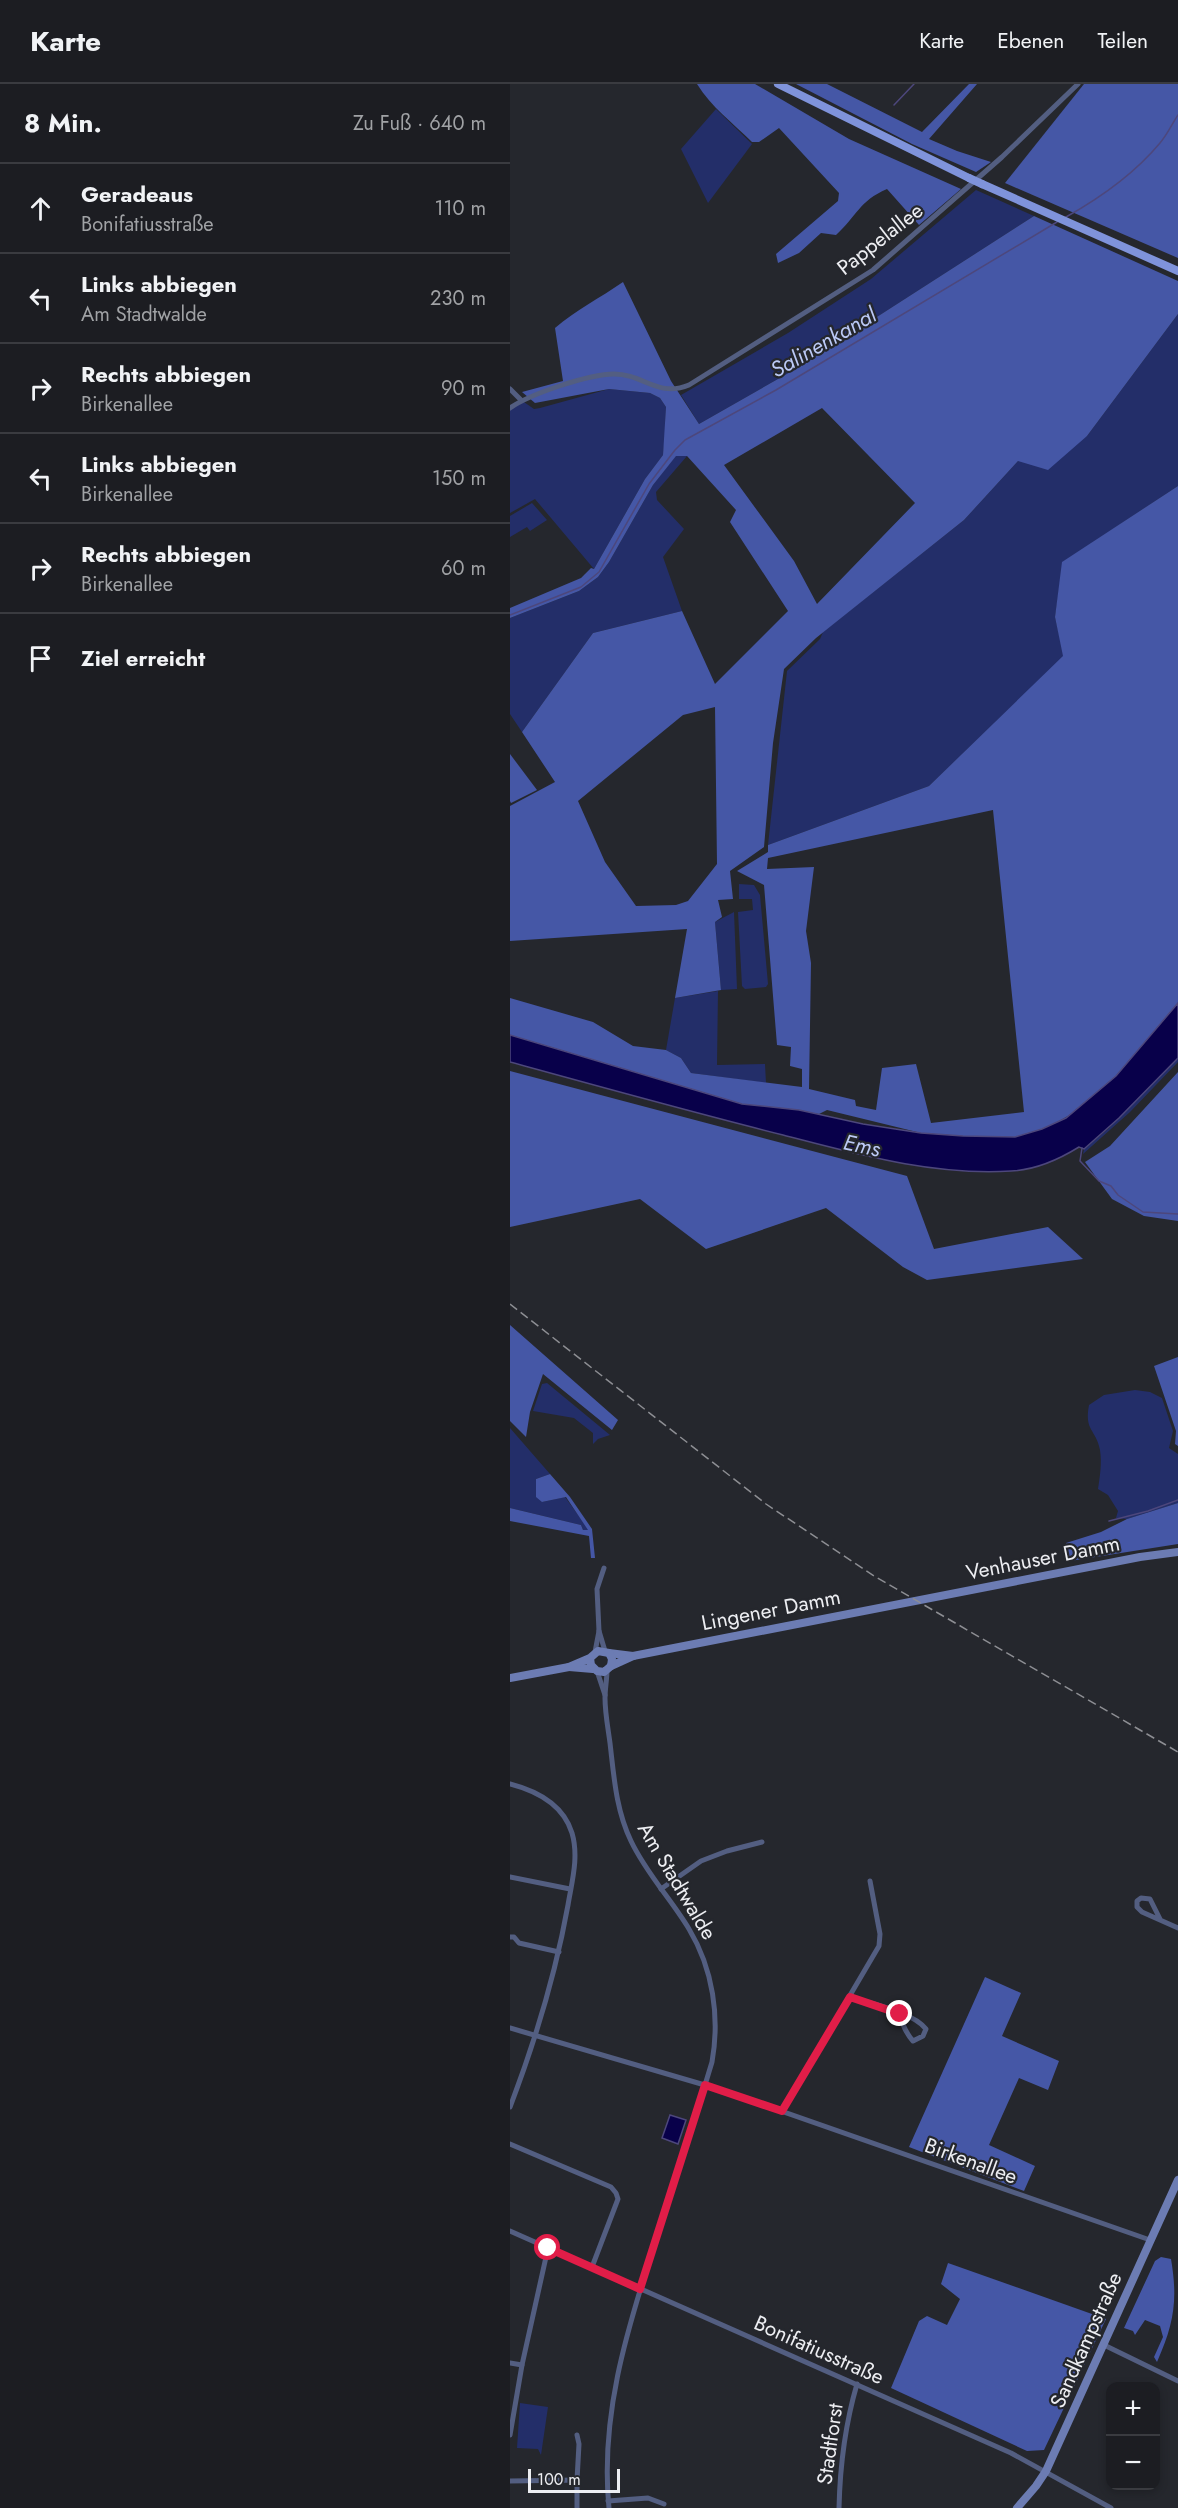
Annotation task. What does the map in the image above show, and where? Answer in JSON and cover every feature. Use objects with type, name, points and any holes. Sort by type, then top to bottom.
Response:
[{"type":"main road","points":[[778,84],[969,178],[1178,271]]},
{"type":"main road","name":"Venhauser Damm","points":[[915,1601],[1140,1557],[1178,1552]]},
{"type":"main road","name":"Lingener Damm","points":[[595,1670],[609,1668],[633,1656],[915,1601]]},
{"type":"main road","points":[[607,1652],[612,1659],[609,1668]]},
{"type":"main road","name":"Lingener Damm","points":[[593,1655],[607,1652],[633,1656]]},
{"type":"main road","points":[[510,1678],[569,1667],[593,1655],[595,1670],[569,1667]]},
{"type":"main road","name":"Sandkampstraße","points":[[1017,2508],[1046,2471],[1178,2180]]},
{"type":"street","name":"Pappelallee","points":[[521,400],[580,380],[615,374],[662,390],[679,389],[689,385],[873,270],[1033,129],[1078,84]]},
{"type":"street","points":[[510,389],[521,400],[510,408]]},
{"type":"street","points":[[593,1655],[599,1631],[597,1589],[604,1568]]},
{"type":"street","points":[[599,1631],[607,1652]]},
{"type":"street","name":"Am Stadtwalde","points":[[609,1668],[605,1695],[617,1801],[630,1841],[699,1948],[713,1997],[714,2046],[705,2085],[625,2338],[614,2391],[608,2453],[609,2505],[648,2498],[664,2504]]},
{"type":"street","name":"Am Stadtwalde","points":[[595,1670],[605,1695]]},
{"type":"street","points":[[510,1784],[541,1795],[554,1805],[566,1819],[572,1832],[575,1854],[559,1952],[537,2036],[510,2107]]},
{"type":"street","points":[[662,1889],[702,1861],[727,1851],[762,1842]]},
{"type":"street","points":[[510,1877],[570,1889]]},
{"type":"street","points":[[782,2111],[879,1946],[880,1934],[870,1881]]},
{"type":"street","points":[[1160,1919],[1150,1899],[1141,1898],[1137,1901],[1137,1907],[1142,1912],[1178,1928]]},
{"type":"street","points":[[510,1937],[514,1937],[519,1943],[559,1952]]},
{"type":"street","points":[[850,1997],[919,2020],[926,2029],[923,2036],[914,2041],[902,2023],[900,2014]]},
{"type":"street","name":"Birkenallee","points":[[510,2028],[705,2085],[1150,2240]]},
{"type":"street","points":[[510,2144],[611,2187],[616,2193],[618,2199],[592,2267]]},
{"type":"street","name":"Bonifatiusstraße","points":[[510,2230],[857,2384],[1046,2471],[1111,2508]]},
{"type":"street","points":[[510,2435],[522,2365],[548,2248]]},
{"type":"street","points":[[1104,2345],[1178,2381]]},
{"type":"street","points":[[510,2363],[522,2365]]},
{"type":"street","name":"Stadtforst","points":[[838,2508],[840,2462],[857,2384]]},
{"type":"street","points":[[577,2435],[579,2444],[577,2508]]},
{"type":"street","points":[[510,2481],[577,2480]]},
{"type":"shaded area","points":[[697,84],[755,84],[849,139],[961,189],[919,225],[887,189],[864,204],[836,235],[821,233],[799,253],[778,263],[776,254],[838,201],[839,193],[779,128],[759,142],[752,142],[716,107]]},
{"type":"shaded area","points":[[796,84],[827,84],[922,132],[969,84],[977,84],[929,139],[991,162],[976,172],[912,144]]},
{"type":"shaded area","points":[[1084,84],[1178,84],[1178,258],[1005,183]]},
{"type":"shaded area","points":[[716,109],[752,144],[708,203],[681,149]]},
{"type":"shaded area","points":[[976,190],[1034,216],[799,367],[699,424],[681,395],[788,333],[871,279]]},
{"type":"shaded area","points":[[1034,216],[1178,281],[1178,314],[1087,436],[1048,470],[1018,461],[964,520],[816,638],[784,669],[773,743],[764,847],[730,871],[733,899],[718,900],[722,917],[715,922],[721,990],[675,998],[687,929],[510,941],[510,806],[555,782],[522,732],[593,633],[682,611],[715,684],[788,611],[730,522],[736,510],[687,456],[676,456],[653,485],[598,577],[579,591],[510,618],[510,608],[581,578],[591,568],[594,569],[645,479],[663,455],[666,407],[660,398],[650,393],[609,389],[535,403],[522,392],[563,381],[555,328],[623,282],[671,381],[699,424],[799,367]],"holes":[[[822,408],[915,503],[817,604],[794,561],[724,465]],[[715,707],[717,864],[688,901],[676,905],[636,906],[605,862],[578,801],[683,715]]]},
{"type":"shaded area","points":[[1178,314],[1178,486],[1063,562],[1055,617],[1064,656],[929,786],[768,845],[787,671],[820,639],[823,632],[964,520],[1018,461],[1087,436]]},
{"type":"shaded area","points":[[609,389],[650,393],[660,398],[666,407],[665,435],[663,455],[645,479],[594,569],[535,499],[510,513],[510,410],[521,400],[534,409]]},
{"type":"shaded area","points":[[676,455],[687,456],[656,492],[657,500],[684,529],[663,557],[682,611],[593,633],[522,732],[510,714],[510,618],[579,591],[598,577],[653,485]]},
{"type":"shaded area","points":[[1178,486],[1178,1012],[1128,1068],[1085,1106],[1042,1131],[1015,1141],[924,1137],[917,1132],[827,1110],[819,1114],[742,1104],[510,1035],[510,998],[593,1022],[633,1046],[666,1050],[681,1058],[691,1073],[802,1087],[802,1069],[790,1066],[791,1047],[777,1045],[764,885],[737,871],[768,852],[768,845],[929,786],[1063,656],[1055,617],[1062,562]],"holes":[[[993,810],[1024,1112],[931,1123],[916,1064],[882,1068],[876,1110],[856,1106],[855,1100],[809,1089],[811,963],[806,931],[814,867],[767,869],[768,858]]]},
{"type":"shaded area","points":[[532,503],[547,520],[530,531],[527,527],[510,537],[510,516]]},
{"type":"shaded area","points":[[510,754],[537,790],[511,803],[510,801]]},
{"type":"shaded area","points":[[739,884],[754,885],[760,895],[768,984],[766,987],[745,989],[742,986],[738,912],[753,910],[752,899],[739,899]]},
{"type":"shaded area","points":[[734,912],[737,989],[721,990],[715,922]]},
{"type":"shaded area","points":[[718,991],[717,1065],[765,1064],[766,1083],[691,1073],[681,1058],[666,1050],[675,998]]},
{"type":"shaded area","points":[[1178,1058],[1178,1062],[1130,1112],[1083,1154],[1084,1149],[1108,1129]]},
{"type":"shaded area","points":[[510,1071],[907,1176],[934,1249],[1048,1227],[1083,1259],[927,1280],[903,1267],[826,1208],[706,1249],[640,1199],[510,1227]]},
{"type":"shaded area","points":[[1178,1072],[1178,1221],[1144,1216],[1112,1199],[1085,1162],[1110,1146]]},
{"type":"shaded area","points":[[510,1325],[618,1420],[612,1430],[543,1374],[530,1412],[526,1437],[510,1421]]},
{"type":"shaded area","points":[[1178,1357],[1178,1446],[1175,1444],[1176,1431],[1154,1366]]},
{"type":"shaded area","points":[[547,1383],[610,1435],[598,1439],[593,1444],[593,1433],[574,1418],[533,1411],[542,1384]]},
{"type":"shaded area","points":[[1135,1390],[1150,1392],[1162,1398],[1173,1431],[1169,1448],[1178,1454],[1178,1503],[1127,1519],[1116,1518],[1118,1511],[1108,1495],[1098,1489],[1101,1455],[1089,1425],[1089,1405],[1104,1395]]},
{"type":"shaded area","points":[[510,1428],[550,1474],[536,1479],[542,1502],[565,1497],[589,1530],[583,1530],[581,1525],[510,1508]]},
{"type":"shaded area","points":[[550,1474],[570,1497],[592,1529],[595,1558],[591,1558],[589,1536],[510,1521],[510,1508],[581,1525],[583,1530],[588,1530],[566,1497],[542,1502],[536,1497],[536,1479]]},
{"type":"shaded area","points":[[1178,1503],[1178,1544],[1070,1561],[1066,1543],[1101,1532],[1127,1519]]},
{"type":"shaded area","points":[[985,1977],[1021,1993],[1002,2036],[1059,2061],[1048,2090],[1019,2078],[989,2145],[1035,2166],[1024,2191],[909,2147]]},
{"type":"shaded area","points":[[1161,2257],[1171,2259],[1174,2300],[1171,2324],[1157,2362],[1154,2357],[1163,2337],[1160,2326],[1145,2320],[1135,2335],[1133,2331],[1124,2328],[1155,2261]]},
{"type":"shaded area","points":[[948,2263],[1106,2319],[1044,2450],[1027,2451],[891,2388],[919,2321],[927,2316],[947,2325],[960,2299],[941,2284]]},
{"type":"shaded area","points":[[520,2403],[548,2407],[541,2455],[538,2449],[517,2448]]},
{"type":"water","name":"Ems","points":[[1178,1003],[1178,1058],[1119,1118],[1084,1149],[1079,1147],[1046,1164],[1020,1170],[982,1172],[953,1170],[867,1156],[510,1062],[510,1035],[742,1104],[799,1110],[863,1124],[921,1133],[1015,1137],[1042,1129],[1066,1118],[1116,1076]]},
{"type":"water","points":[[670,2115],[686,2120],[678,2144],[662,2138]]},
{"type":"waterway","points":[[894,105],[914,84]]},
{"type":"waterway","name":"Salinenkanal","points":[[1066,217],[1092,202],[1140,165],[1163,140],[1178,115]]},
{"type":"waterway","name":"Salinenkanal","points":[[510,615],[581,587],[599,572],[649,484],[685,440],[776,390],[1057,222]]},
{"type":"waterway","points":[[1082,1148],[1080,1161],[1099,1181],[1111,1186],[1118,1195],[1143,1212],[1178,1214]]},
{"type":"waterway","points":[[1109,1521],[1178,1500]]},
{"type":"railway","points":[[510,1304],[766,1504],[874,1576],[1178,1752]]},
{"type":"route","points":[[548,2248],[640,2289],[705,2085],[782,2111],[850,1997],[900,2014]]}]
